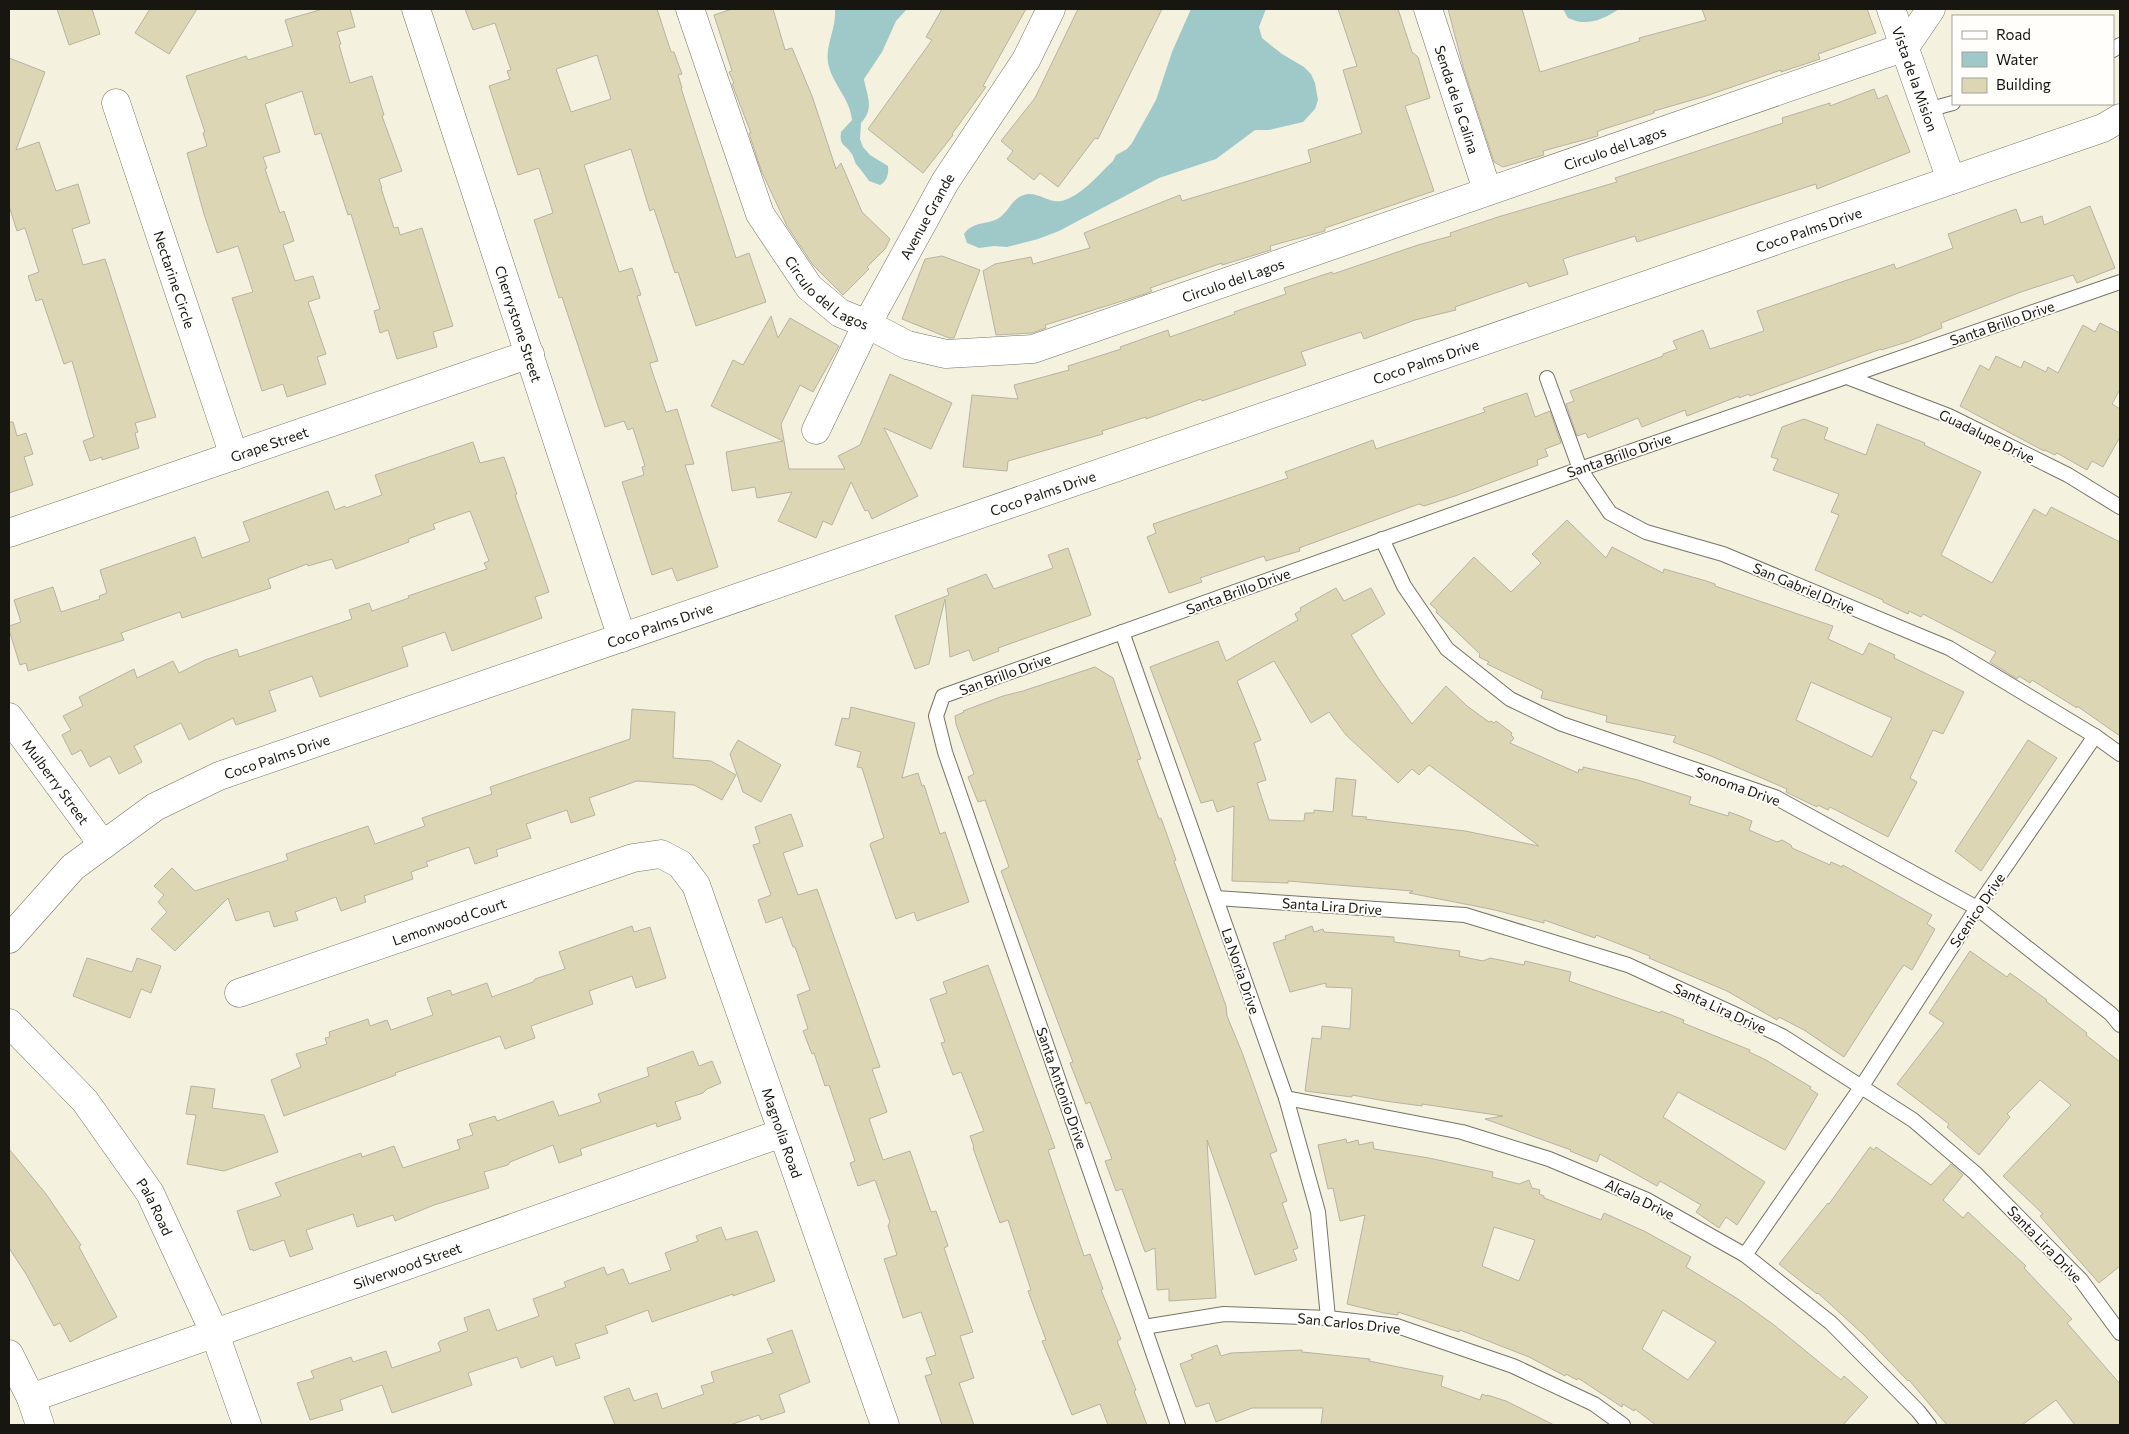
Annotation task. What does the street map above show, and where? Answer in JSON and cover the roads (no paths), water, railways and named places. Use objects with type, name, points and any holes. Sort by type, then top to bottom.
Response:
[{"type":"street","name":"Cherrystone Street","points":[[416,9],[622,638]]},
{"type":"street","name":"Circulo del Lagos","points":[[690,9],[760,214],[809,287],[840,313],[907,344],[946,354],[1033,350],[1487,190],[1905,47]]},
{"type":"street","name":"Avenue Grande","points":[[816,430],[867,324],[945,182],[1026,60],[1051,9]]},
{"type":"street","name":"Senda de la Calina","points":[[1428,9],[1487,190]]},
{"type":"street","name":"Vista de la Mision","points":[[1891,9],[1951,180]]},
{"type":"street","points":[[1905,47],[1931,9]]},
{"type":"street","name":"Nectarine Circle","points":[[116,103],[234,456]]},
{"type":"street","name":"Coco Palms Drive","points":[[9,939],[73,866],[155,807],[219,776],[2102,128],[2120,118]]},
{"type":"street","name":"Grape Street","points":[[9,533],[530,354]]},
{"type":"street","name":"Mulberry Street","points":[[9,717],[103,845]]},
{"type":"street","name":"Lemonwood Court","points":[[239,993],[633,858],[661,854]]},
{"type":"street","name":"Magnolia Road","points":[[661,854],[680,864],[696,885],[884,1425]]},
{"type":"street","name":"Pala Road","points":[[9,1023],[85,1101],[150,1193],[216,1334],[247,1425]]},
{"type":"street","name":"Silverwood Street","points":[[31,1398],[782,1133]]},
{"type":"street","points":[[9,1354],[31,1398],[40,1425]]},
{"type":"lane","points":[[1927,110],[1952,103]]},
{"type":"lane","name":"Santa Brillo Drive","points":[[1122,632],[1580,469],[2119,283]]},
{"type":"lane","name":"Guadalupe Drive","points":[[1847,377],[1949,416],[2068,475],[2120,507]]},
{"type":"lane","name":"San Gabriel Drive","points":[[1547,378],[1580,469],[1610,513],[1646,532],[1723,554],[1949,648],[2095,736],[2120,754]]},
{"type":"lane","name":"Sonoma Drive","points":[[1382,539],[1404,586],[1447,649],[1510,699],[1562,724],[1775,797],[1977,908],[2111,1014],[2120,1025]]},
{"type":"lane","name":"San Brillo Drive","points":[[945,752],[936,716],[943,696],[1122,632]]},
{"type":"lane","name":"La Noria Drive","points":[[1122,632],[1286,1098],[1318,1212],[1328,1318]]},
{"type":"lane","name":"Scenico Drive","points":[[1745,1255],[1862,1086],[1977,908],[2095,736]]},
{"type":"lane","name":"Santa Antonio Drive","points":[[945,752],[1178,1425]]},
{"type":"lane","name":"Santa Lira Drive","points":[[1216,898],[1465,915],[1628,965],[1782,1036],[1913,1120],[1975,1173],[2081,1280],[2120,1333]]},
{"type":"lane","name":"Alcala Drive","points":[[1286,1098],[1462,1132],[1549,1159],[1647,1200],[1745,1255],[1831,1323],[1918,1411],[1929,1425]]},
{"type":"lane","name":"San Carlos Drive","points":[[1144,1327],[1224,1314],[1328,1318],[1397,1326],[1513,1366],[1594,1404],[1624,1425]]},
{"type":"water","points":[[835,9],[907,9],[896,21],[882,52],[864,79],[869,107],[861,123],[860,139],[863,147],[870,155],[888,166],[887,177],[880,185],[869,181],[841,140],[841,132],[852,120],[851,112],[833,78],[828,63],[828,50]]},
{"type":"water","points":[[1191,9],[1266,9],[1259,27],[1262,38],[1311,74],[1315,83],[1318,100],[1315,109],[1303,122],[1269,130],[1255,130],[1216,159],[1159,178],[1059,231],[1007,247],[979,248],[967,243],[964,234],[968,230],[976,225],[999,218],[1023,195],[1033,194],[1060,201],[1079,193],[1113,161],[1116,155],[1127,149],[1156,100],[1172,52]]},
{"type":"water","points":[[1563,9],[1619,9],[1600,19],[1582,22],[1568,18]]}]
